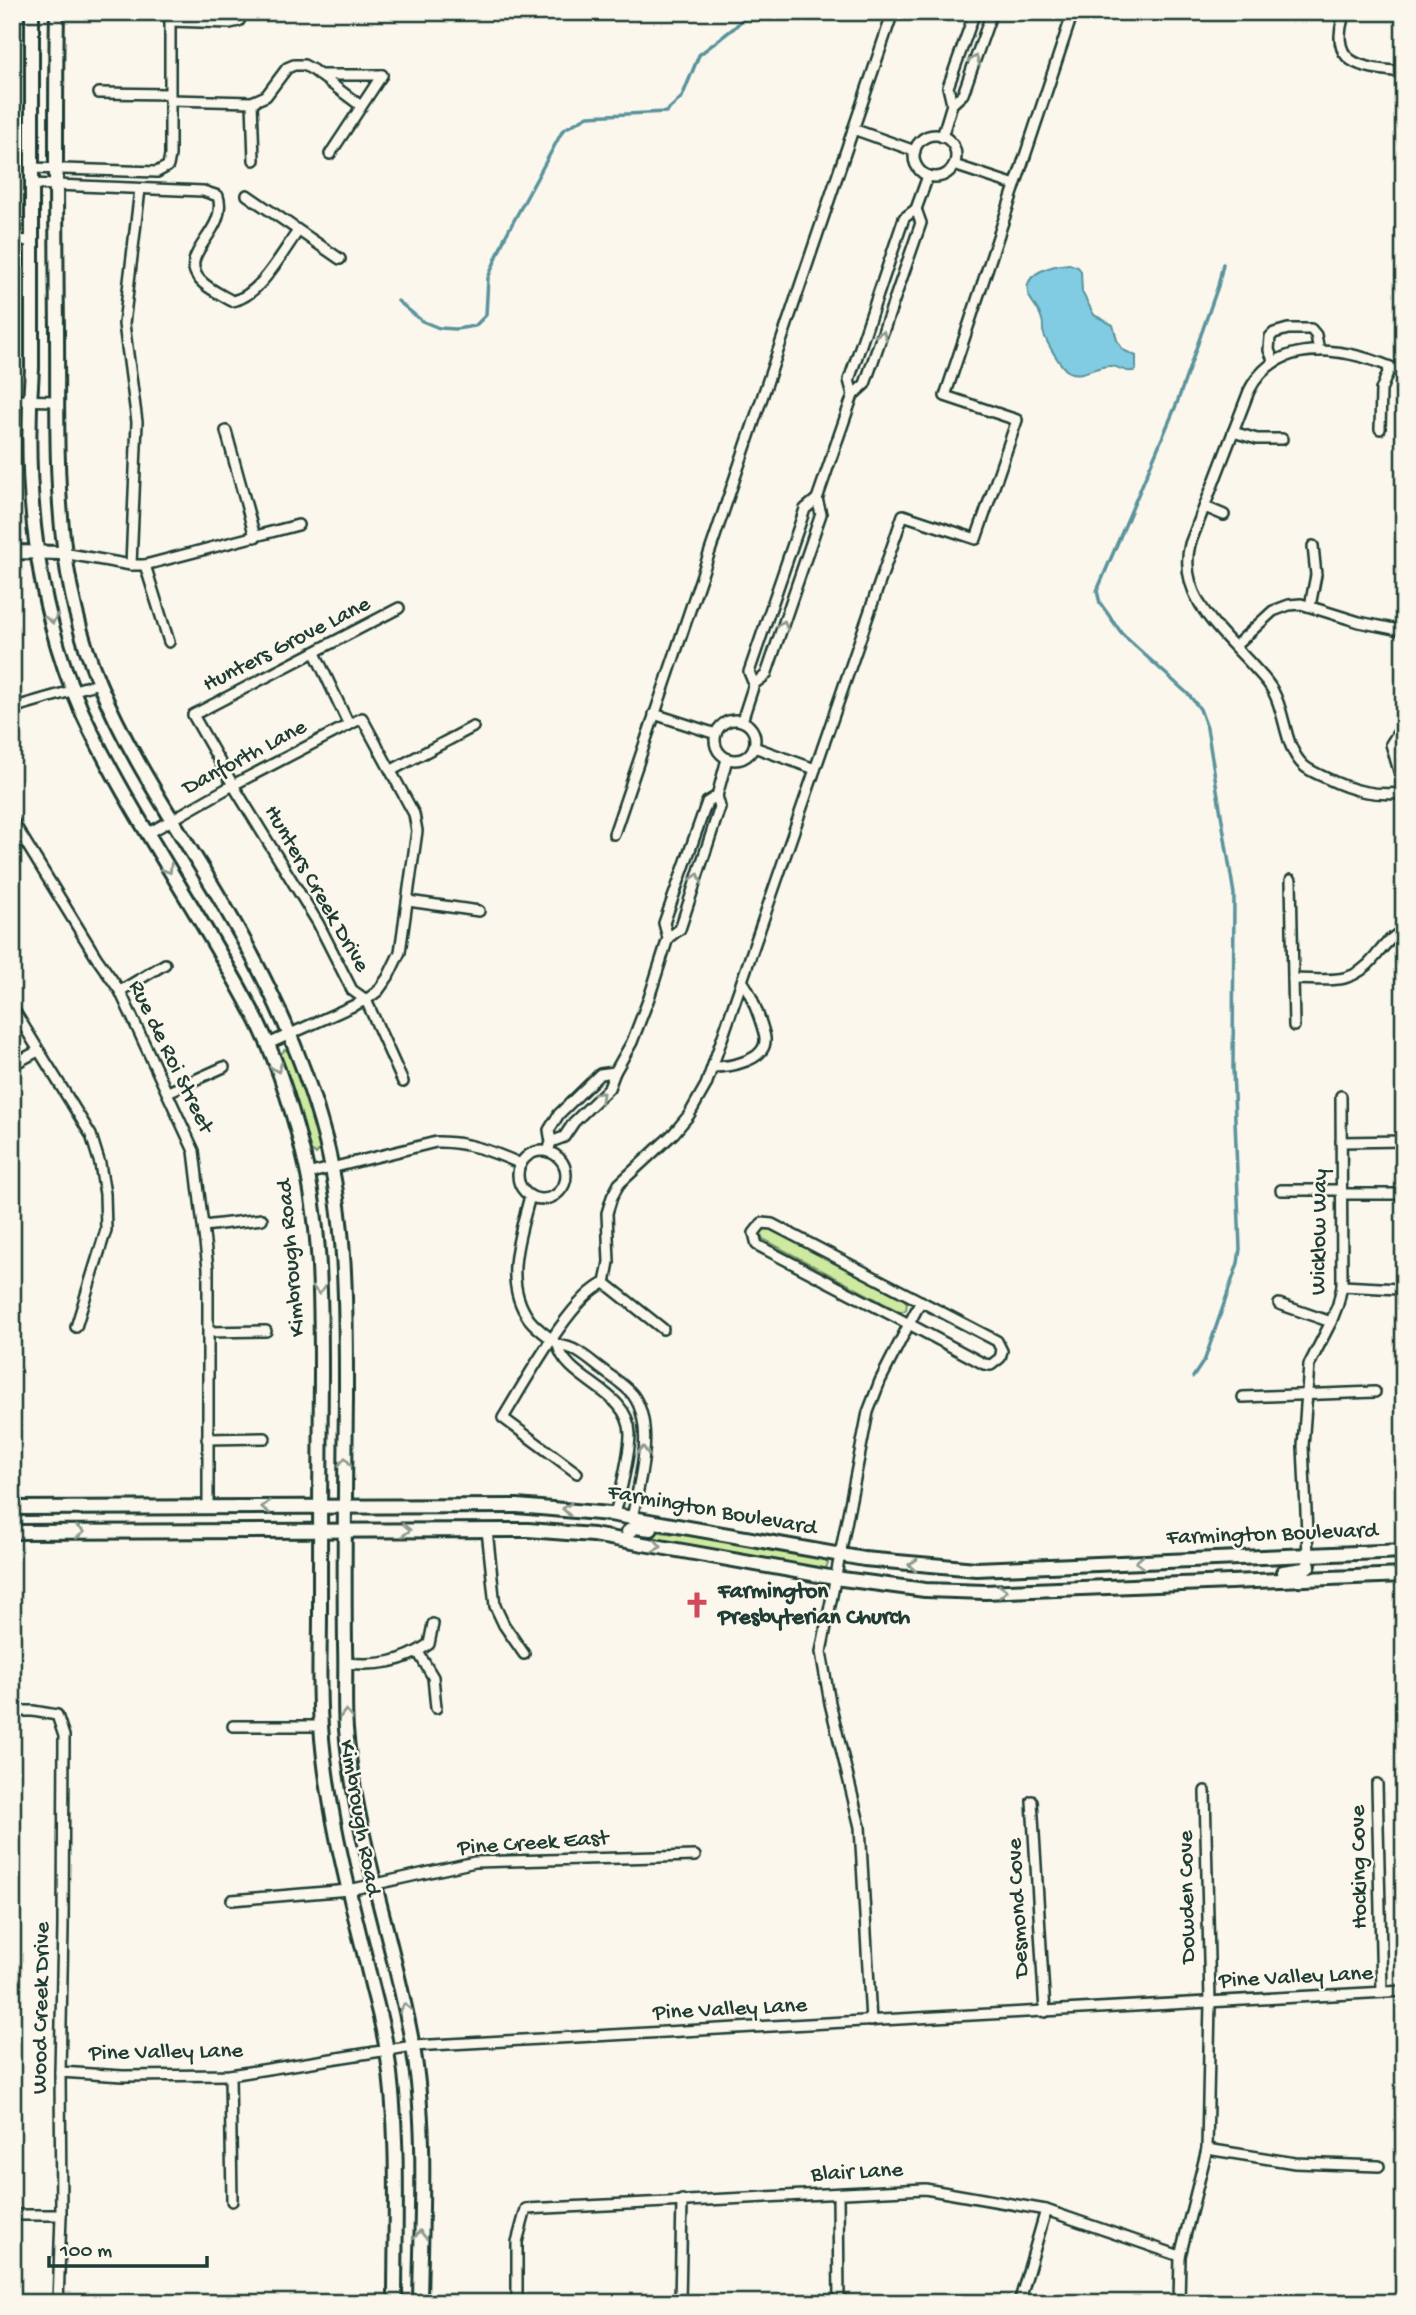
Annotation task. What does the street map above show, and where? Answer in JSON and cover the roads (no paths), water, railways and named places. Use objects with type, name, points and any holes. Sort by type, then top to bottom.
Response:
[{"type":"street","name":"Kimbrough Road","points":[[32,12],[30,401],[37,552],[55,634],[73,690],[89,728],[147,834],[253,1012],[281,1078],[307,1174],[318,1255],[321,1344],[321,1727],[335,1830],[387,2049],[396,2132],[395,2303]]},
{"type":"street","name":"Kimbrough Road","points":[[57,12],[55,401],[58,502],[63,553],[80,630],[99,683],[143,772],[258,964],[307,1076],[332,1168],[344,1260],[346,1727],[360,1826],[413,2046],[421,2131],[420,2303]]},
{"type":"street","points":[[31,168],[131,172],[164,170],[168,166],[170,155],[170,17],[230,23],[239,21],[243,12]]},
{"type":"street","points":[[614,834],[892,12]]},
{"type":"street","points":[[942,136],[951,104],[948,87],[975,12]]},
{"type":"street","points":[[951,104],[963,94],[992,12]]},
{"type":"street","points":[[605,1283],[609,1262],[607,1213],[611,1197],[619,1184],[674,1133],[689,1115],[706,1085],[903,515],[976,539],[1017,420],[946,396],[1073,12]]},
{"type":"street","points":[[1345,12],[1340,26],[1341,43],[1346,57],[1358,66],[1404,72]]},
{"type":"street","points":[[99,93],[252,102],[266,96],[287,68],[304,65],[361,106]]},
{"type":"street","points":[[320,75],[382,75],[330,153]]},
{"type":"street","points":[[252,102],[254,160]]},
{"type":"street","points":[[853,129],[915,151]]},
{"type":"street","points":[[942,136],[956,151],[954,165],[944,175],[928,176],[916,165],[915,151],[928,137],[942,136]]},
{"type":"street","points":[[954,165],[1015,185]]},
{"type":"street","points":[[853,395],[849,380],[904,218],[916,209],[928,176]]},
{"type":"street","points":[[32,184],[202,191],[218,196],[221,207],[218,220],[194,258],[193,270],[201,281],[232,301],[240,300],[255,289],[298,231]]},
{"type":"street","points":[[131,565],[137,422],[124,324],[140,189]]},
{"type":"street","points":[[247,195],[340,259]]},
{"type":"street","points":[[754,684],[749,672],[805,509],[817,499],[853,395],[865,384],[917,235],[921,223],[916,209]]},
{"type":"street","points":[[12,240],[32,241]]},
{"type":"street","points":[[1274,362],[1268,343],[1270,337],[1281,330],[1311,329],[1316,335],[1319,351]]},
{"type":"street","points":[[1398,371],[1359,355],[1319,351],[1291,355],[1264,369],[1254,381],[1188,552],[1190,584],[1200,607],[1274,692],[1292,748],[1304,766],[1350,790],[1384,794],[1404,790],[1391,744],[1398,733]]},
{"type":"street","points":[[1380,429],[1381,390],[1404,361]]},
{"type":"street","points":[[12,400],[55,401]]},
{"type":"street","points":[[226,431],[255,537]]},
{"type":"street","points":[[1233,432],[1257,439],[1282,439]]},
{"type":"street","points":[[741,721],[754,684],[766,675],[775,649],[821,514],[817,499]]},
{"type":"street","points":[[1205,507],[1224,515]]},
{"type":"street","points":[[12,552],[63,553],[145,565],[298,525]]},
{"type":"street","points":[[1310,606],[1316,575],[1313,546]]},
{"type":"street","points":[[145,565],[169,642]]},
{"type":"street","points":[[1235,646],[1273,611],[1289,605],[1310,606],[1359,622],[1404,631]]},
{"type":"street","name":"Hunters Grove Lane","points":[[193,715],[399,608]]},
{"type":"street","points":[[315,653],[349,725]]},
{"type":"street","points":[[12,708],[99,683]]},
{"type":"street","points":[[654,714],[716,734]]},
{"type":"street","name":"Hunters Creek Drive","points":[[193,715],[318,923],[352,990],[366,1000],[403,1082]]},
{"type":"street","name":"Danforth Lane","points":[[147,834],[233,785],[362,718],[392,769]]},
{"type":"street","points":[[741,721],[751,728],[754,734],[754,747],[740,760],[727,759],[717,750],[716,734],[726,722],[741,721]]},
{"type":"street","points":[[268,1045],[366,1000],[378,991],[388,977],[400,952],[416,831],[414,814],[392,769],[473,727]]},
{"type":"street","points":[[754,747],[814,769]]},
{"type":"street","points":[[668,938],[680,929],[720,807],[717,796],[727,759]]},
{"type":"street","points":[[551,1142],[564,1138],[575,1120],[610,1088],[615,1072],[640,1023],[668,938],[664,923],[667,912],[707,802],[717,796]]},
{"type":"street","name":"Rue de Roi Street","points":[[12,820],[96,957],[120,991],[194,1151],[208,1268],[208,1507]]},
{"type":"street","points":[[1291,880],[1294,1026]]},
{"type":"street","points":[[408,901],[478,911]]},
{"type":"street","points":[[1293,979],[1338,980],[1352,976],[1375,958],[1390,938],[1404,931]]},
{"type":"street","points":[[120,991],[165,964]]},
{"type":"street","points":[[713,1067],[728,1067],[740,1063],[755,1056],[763,1048],[765,1040],[762,1029],[751,993],[743,982]]},
{"type":"street","points":[[12,1007],[91,1135],[100,1164],[106,1194],[106,1230],[76,1327]]},
{"type":"street","points":[[12,1065],[38,1051]]},
{"type":"street","points":[[168,1092],[224,1067]]},
{"type":"street","points":[[548,1152],[551,1142],[549,1130],[564,1109],[600,1074],[615,1072]]},
{"type":"street","name":"Wicklow Way","points":[[1308,1560],[1303,1446],[1309,1365],[1331,1322],[1342,1286],[1340,1096]]},
{"type":"street","points":[[564,1109],[575,1120]]},
{"type":"street","points":[[1340,1143],[1404,1141]]},
{"type":"street","points":[[307,1174],[436,1142],[477,1147],[521,1164]]},
{"type":"street","points":[[548,1152],[562,1162],[565,1177],[563,1185],[552,1196],[530,1196],[520,1185],[521,1164],[533,1153],[548,1152]]},
{"type":"street","points":[[1281,1189],[1400,1194]]},
{"type":"street","points":[[530,1196],[514,1258],[515,1283],[528,1318],[555,1342],[571,1346],[579,1352],[633,1395],[638,1405],[643,1423],[644,1453],[627,1536]]},
{"type":"street","points":[[204,1226],[262,1219]]},
{"type":"street","points":[[762,1223],[772,1224],[997,1341],[1002,1351],[1000,1358],[991,1365],[984,1364],[909,1324],[757,1245],[754,1233],[762,1223]]},
{"type":"street","points":[[605,1283],[663,1329]]},
{"type":"street","points":[[577,1473],[503,1418],[593,1288],[605,1283]]},
{"type":"street","points":[[1342,1286],[1399,1289]]},
{"type":"street","points":[[871,2021],[860,1827],[830,1703],[821,1652],[868,1412],[880,1381],[921,1301]]},
{"type":"street","points":[[1279,1304],[1331,1322]]},
{"type":"street","points":[[209,1332],[265,1331]]},
{"type":"street","points":[[555,1342],[561,1358],[615,1401],[628,1424],[629,1446],[615,1515]]},
{"type":"street","points":[[1243,1397],[1375,1392]]},
{"type":"street","points":[[207,1439],[265,1438]]},
{"type":"street","name":"Farmington Boulevard","points":[[12,1508],[517,1506],[615,1515],[888,1562],[976,1569],[1308,1560],[1404,1551]]},
{"type":"street","points":[[627,1536],[640,1527],[692,1534],[732,1535]]},
{"type":"street","points":[[487,1530],[495,1605],[504,1625],[524,1654]]},
{"type":"street","name":"Farmington Boulevard","points":[[12,1532],[487,1530],[627,1536],[835,1578],[952,1591],[1404,1575]]},
{"type":"street","points":[[1308,1560],[1309,1579]]},
{"type":"street","points":[[1200,1583],[1257,1574],[1295,1572],[1308,1560]]},
{"type":"street","points":[[346,1663],[392,1663],[418,1652],[429,1644],[433,1624]]},
{"type":"street","points":[[418,1652],[433,1678],[436,1709]]},
{"type":"street","name":"Wood Creek Drive","points":[[12,1711],[57,1715],[64,1736],[58,2303]]},
{"type":"street","points":[[233,1726],[321,1727]]},
{"type":"street","name":"Hocking Cove","points":[[1377,1784],[1382,1992]]},
{"type":"street","name":"Dowden Cove","points":[[1179,2303],[1180,2256],[1207,2149],[1210,2002],[1205,1791]]},
{"type":"street","name":"Desmond Cove","points":[[1032,1801],[1045,2012]]},
{"type":"street","name":"Pine Creek East","points":[[232,1900],[349,1891],[475,1862],[695,1856]]},
{"type":"street","name":"Pine Valley Lane","points":[[60,2072],[123,2076],[230,2075],[413,2046],[1404,1991]]},
{"type":"street","points":[[230,2075],[232,2201]]},
{"type":"street","points":[[1207,2149],[1295,2164],[1379,2166]]},
{"type":"street","name":"Blair Lane","points":[[517,2303],[517,2242],[526,2209],[925,2189],[1046,2210],[1180,2256]]},
{"type":"street","points":[[838,2194],[839,2303]]},
{"type":"street","points":[[680,2303],[682,2200]]},
{"type":"street","points":[[1019,2303],[1046,2210]]},
{"type":"street","points":[[12,2215],[61,2215]]},
{"type":"water","points":[[1069,264],[1081,271],[1082,292],[1094,315],[1113,325],[1123,350],[1136,356],[1136,370],[1105,366],[1084,372],[1069,372],[1054,353],[1044,335],[1043,322],[1027,288],[1033,276],[1040,272]]},
{"type":"waterway","points":[[398,301],[422,321],[439,328],[475,326],[486,315],[488,278],[505,237],[563,130],[588,116],[666,112],[682,97],[699,55],[750,12]]},
{"type":"waterway","points":[[1193,1377],[1205,1359],[1238,1263],[1240,1249],[1233,1068],[1234,894],[1207,728],[1200,709],[1189,695],[1123,635],[1100,603],[1097,591],[1177,403],[1218,286],[1223,264]]},
{"type":"place","name":"Farmington Presbyterian Church","points":[[697,1605]]}]
